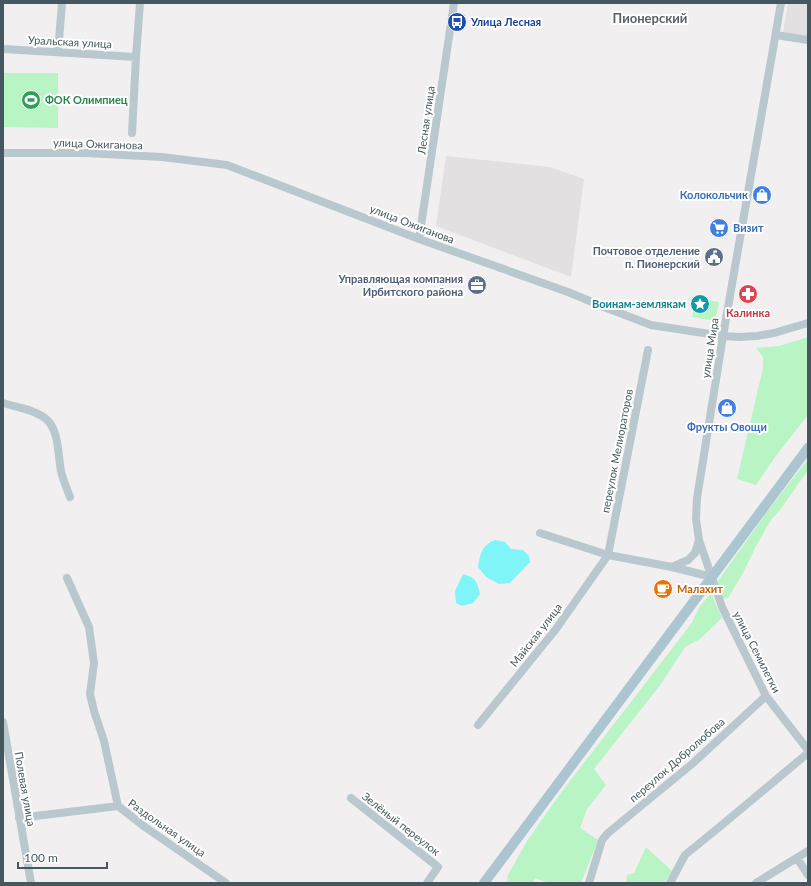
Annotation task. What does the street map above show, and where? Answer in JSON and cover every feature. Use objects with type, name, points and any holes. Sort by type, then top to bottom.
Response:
[{"type":"main road","points":[[484,883],[808,448]]},
{"type":"street","points":[[58,52],[62,3]]},
{"type":"street","points":[[132,133],[140,3]]},
{"type":"street","name":"Лесная улица","points":[[419,239],[454,3]]},
{"type":"street","name":"улица Мира","points":[[712,577],[699,540],[696,519],[697,498],[723,336],[782,3]]},
{"type":"street","points":[[776,35],[808,40]]},
{"type":"street","name":"Уральская улица","points":[[3,49],[136,57]]},
{"type":"street","name":"улица Ожиганова","points":[[3,153],[162,157],[227,165],[419,239],[568,292],[604,308],[651,325],[723,336],[740,337],[774,333],[808,323]]},
{"type":"street","name":"переулок Мелиораторов","points":[[608,555],[648,350]]},
{"type":"street","points":[[3,404],[30,410],[46,418],[52,424],[55,432],[61,472],[70,497]]},
{"type":"street","points":[[540,533],[608,555],[672,567],[712,577]]},
{"type":"street","points":[[672,567],[688,560],[695,553],[699,540]]},
{"type":"street","name":"Майская улица","points":[[478,725],[556,630],[608,555]]},
{"type":"street","name":"улица Семилетки","points":[[712,577],[722,607],[766,696],[808,750]]},
{"type":"street","name":"Раздольная улица","points":[[67,578],[89,627],[94,663],[90,694],[104,741],[118,806],[145,827],[226,883]]},
{"type":"street","name":"переулок Добролюбова","points":[[589,883],[602,840],[608,833],[692,764],[766,696]]},
{"type":"street","name":"Полевая улица","points":[[3,722],[31,883]]},
{"type":"street","points":[[670,883],[685,855],[808,753]]},
{"type":"street","name":"Зелёный переулок","points":[[351,798],[438,868],[427,883]]},
{"type":"street","points":[[19,818],[118,806]]},
{"type":"street","points":[[756,883],[808,851]]},
{"type":"street","points":[[797,858],[808,875]]},
{"type":"shaded area","points":[[788,3],[808,3],[808,37],[783,32]]},
{"type":"shaded area","points":[[446,156],[550,167],[584,179],[571,277],[436,226]]},
{"type":"green space","name":"ФОК Олимпиец","points":[[3,73],[58,73],[58,128],[3,127]]},
{"type":"green space","points":[[696,298],[719,302],[715,321],[692,317]]},
{"type":"green space","points":[[808,337],[808,415],[775,457],[756,485],[737,479],[763,368],[763,357],[756,348],[779,346]]},
{"type":"green space","points":[[808,459],[808,470],[780,510],[771,520],[728,598],[723,599],[715,585],[767,512]]},
{"type":"green space","points":[[711,593],[722,618],[700,639],[685,647],[661,684],[594,769],[606,785],[587,809],[580,828],[598,840],[581,883],[549,883],[535,878],[533,883],[507,883],[508,875],[527,841],[560,794],[691,624],[700,606]]},
{"type":"green space","points":[[646,847],[672,871],[664,883],[626,883],[627,875],[634,873]]},
{"type":"water","points":[[495,540],[505,542],[511,549],[523,550],[529,556],[530,562],[510,583],[499,584],[486,577],[478,567],[482,550],[487,544]]},
{"type":"water","points":[[463,574],[471,577],[475,581],[480,594],[473,603],[462,606],[456,603],[455,591]]},
{"type":"place","name":"Улица Лесная","points":[[457,22]]},
{"type":"place","name":"ФОК Олимпиец","points":[[31,100]]},
{"type":"place","name":"Колокольчик","points":[[762,195]]},
{"type":"place","name":"Визит","points":[[719,228]]},
{"type":"place","name":"Почтовое отделение п. Пионерский","points":[[714,257]]},
{"type":"place","name":"Управляющая компания Ирбитского района","points":[[477,285]]},
{"type":"place","name":"Калинка","points":[[748,294]]},
{"type":"place","name":"Воинам-землякам","points":[[700,304]]},
{"type":"place","name":"Фрукты Овощи","points":[[727,408]]},
{"type":"place","name":"Малахит","points":[[663,589]]},
{"type":"district","name":"Пионерский","points":[[650,18]]}]
